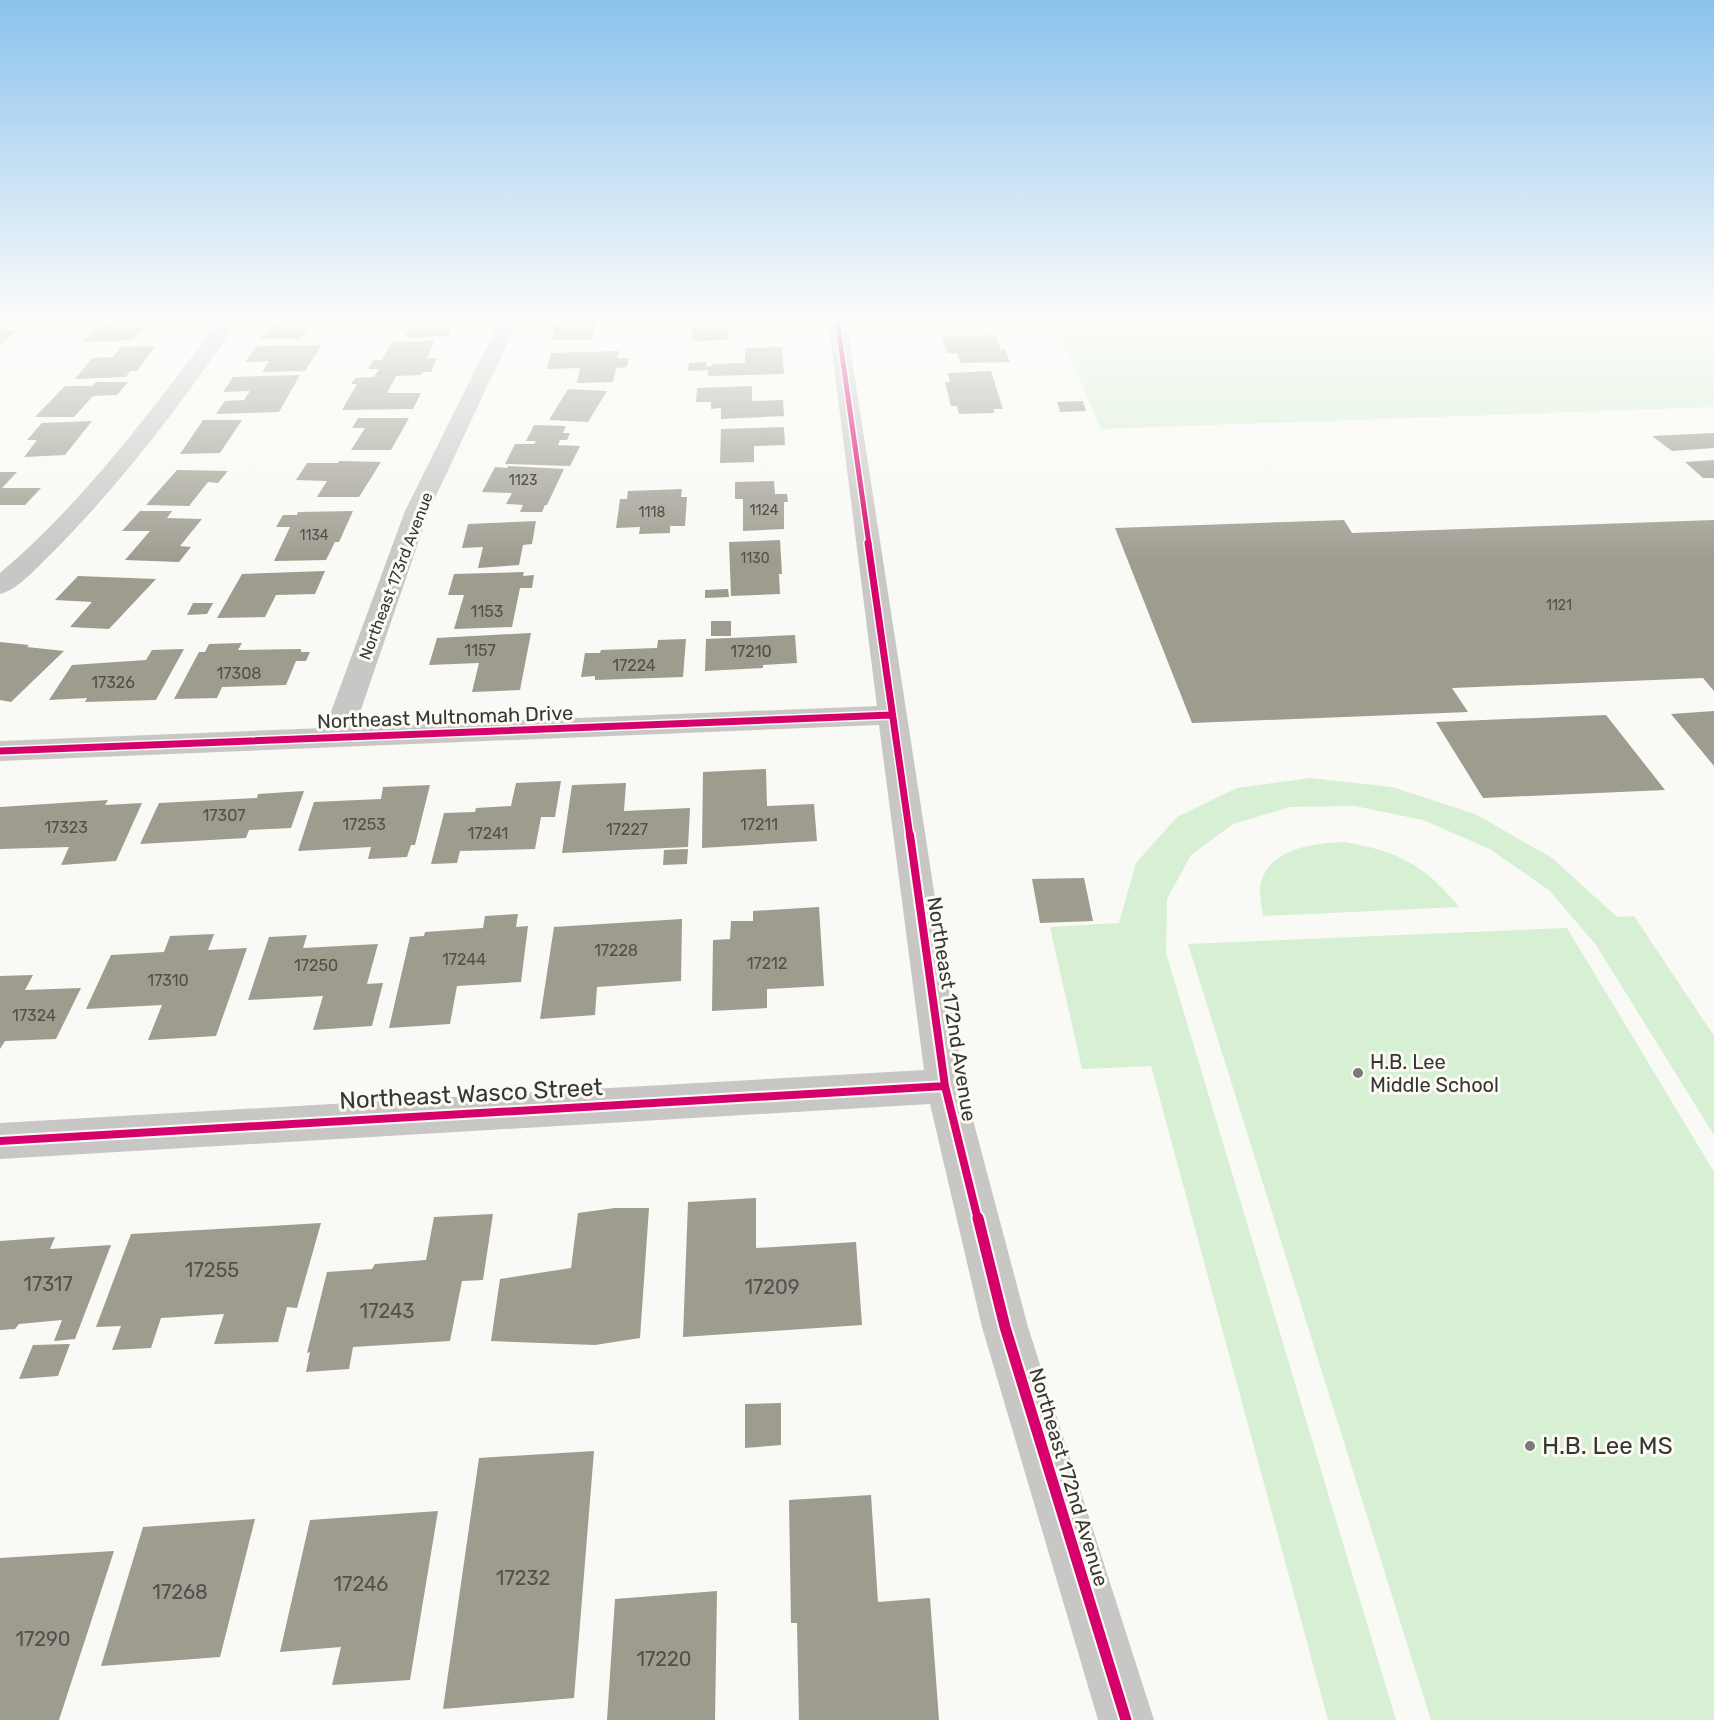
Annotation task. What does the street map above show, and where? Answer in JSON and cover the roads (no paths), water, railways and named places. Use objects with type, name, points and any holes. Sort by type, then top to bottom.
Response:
[{"type":"street","points":[[0,586],[55,537],[91,498],[167,400]]},
{"type":"street","name":"Northeast 173rd Avenue","points":[[336,738],[417,511],[470,400]]},
{"type":"street","name":"Northeast 172nd Avenue","points":[[848,400],[945,1086],[1005,1326],[1126,1720]]},
{"type":"street","name":"Northeast Multnomah Drive","points":[[0,751],[891,715]]},
{"type":"street","name":"Northeast Wasco Street","points":[[0,1141],[945,1086]]},
{"type":"place","name":"H.B. Lee Middle School","points":[[1358,1073]]},
{"type":"place","name":"H.B. Lee MS","points":[[1530,1446]]}]
